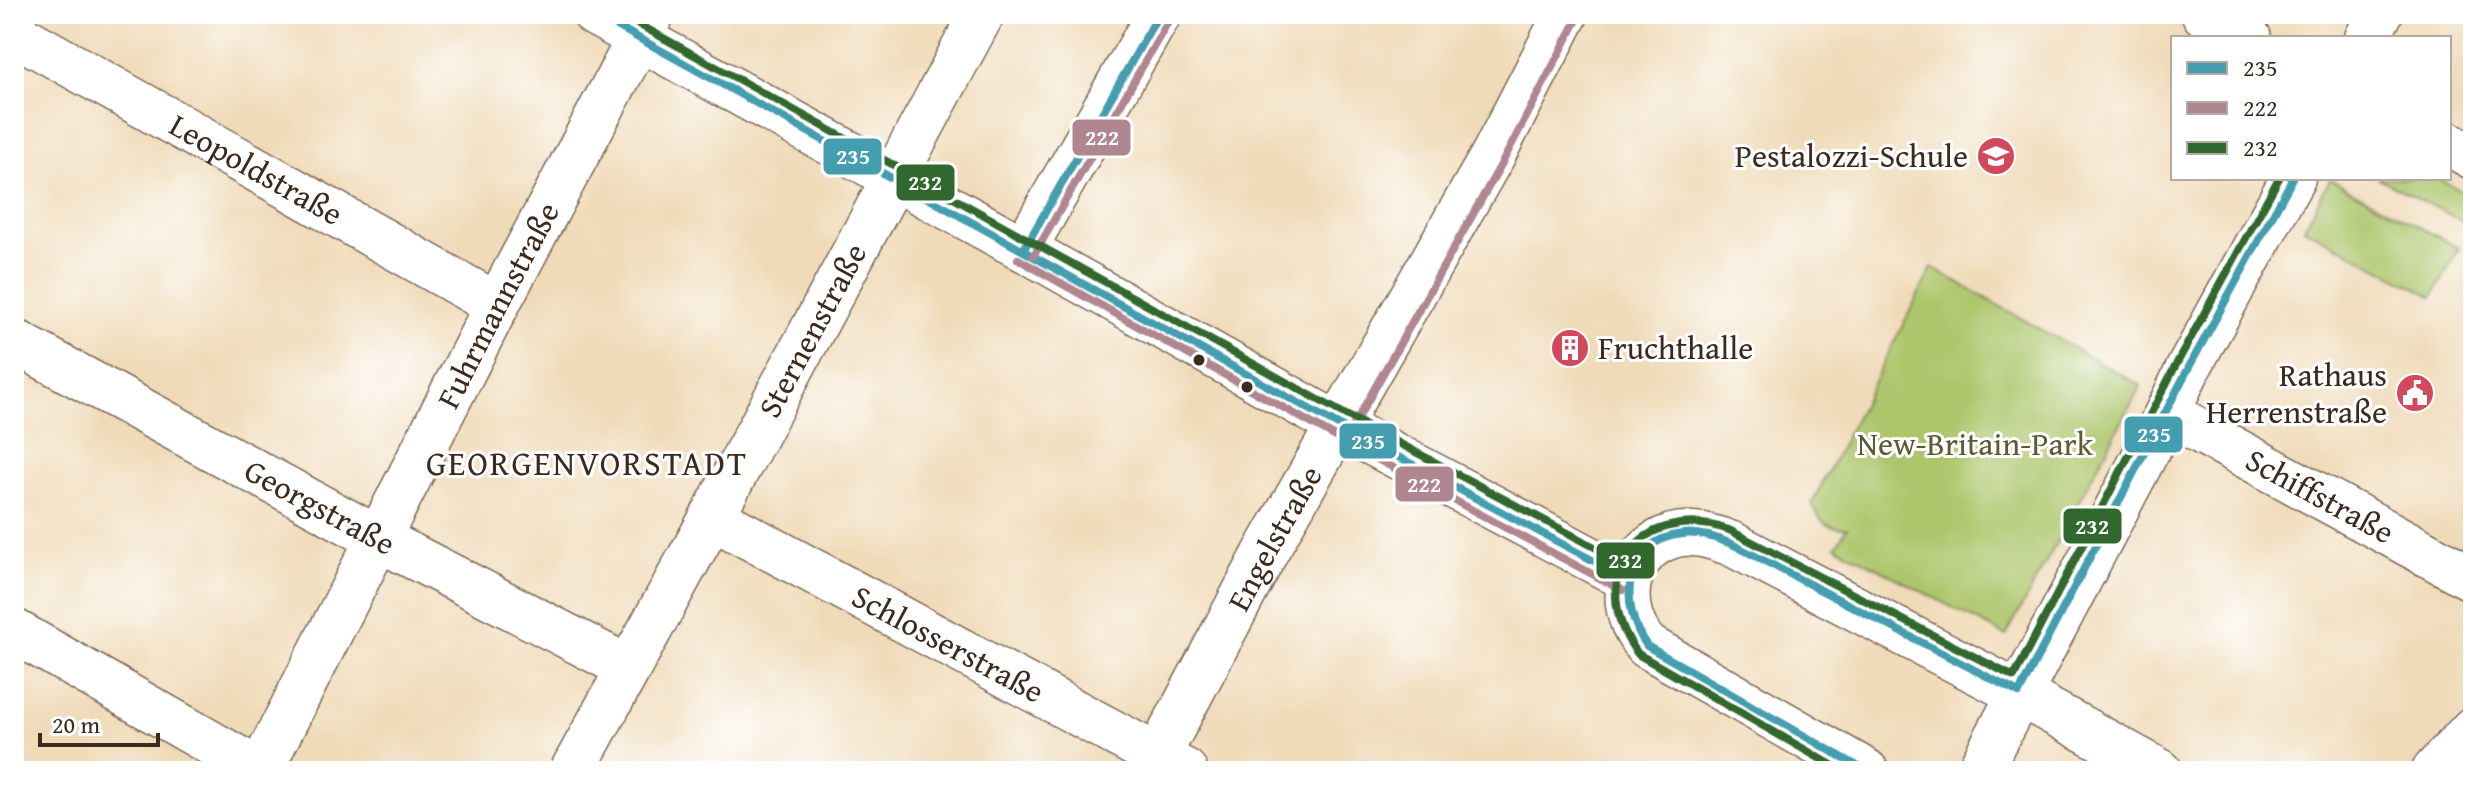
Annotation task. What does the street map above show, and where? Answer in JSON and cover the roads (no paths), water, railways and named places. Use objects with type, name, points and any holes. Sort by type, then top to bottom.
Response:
[{"type":"street","points":[[595,14],[646,26],[892,178],[1340,426],[1628,579]]},
{"type":"street","name":"Sternenstraße","points":[[572,771],[982,14]]},
{"type":"street","points":[[1024,249],[1159,14]]},
{"type":"street","name":"Engelstraße","points":[[1164,766],[1268,548],[1493,155],[1566,14]]},
{"type":"street","points":[[2204,14],[2245,36]]},
{"type":"street","points":[[2368,36],[2380,14]]},
{"type":"street","name":"Fuhrmannstraße","points":[[260,771],[497,305],[646,26]]},
{"type":"street","name":"Leopoldstraße","points":[[14,33],[497,305]]},
{"type":"street","points":[[2451,145],[2473,157]]},
{"type":"street","points":[[1979,771],[2189,367],[2292,180]]},
{"type":"street","name":"Georgstraße","points":[[14,341],[379,539],[629,668]]},
{"type":"street","name":"Schiffstraße","points":[[2167,413],[2473,579]]},
{"type":"street","name":"Schlosserstraße","points":[[712,517],[1164,766]]},
{"type":"street","points":[[1866,771],[1647,646],[1636,635],[1627,612],[1628,579],[1645,552],[1673,536],[1706,535],[1732,544],[2019,693],[2160,771]]},
{"type":"street","points":[[14,631],[260,771]]},
{"type":"street","points":[[2434,771],[2473,729]]},
{"type":"place","name":"Pestalozzi-Schule","points":[[1996,156]]},
{"type":"place","name":"Fruchthalle","points":[[1570,348]]},
{"type":"place","name":"Rathaus Herrenstraße","points":[[2415,393]]},
{"type":"district","name":"GEORGENVORSTADT","points":[[587,463]]},
{"type":"park label","name":"New-Britain-Park","points":[[1975,444]]}]
